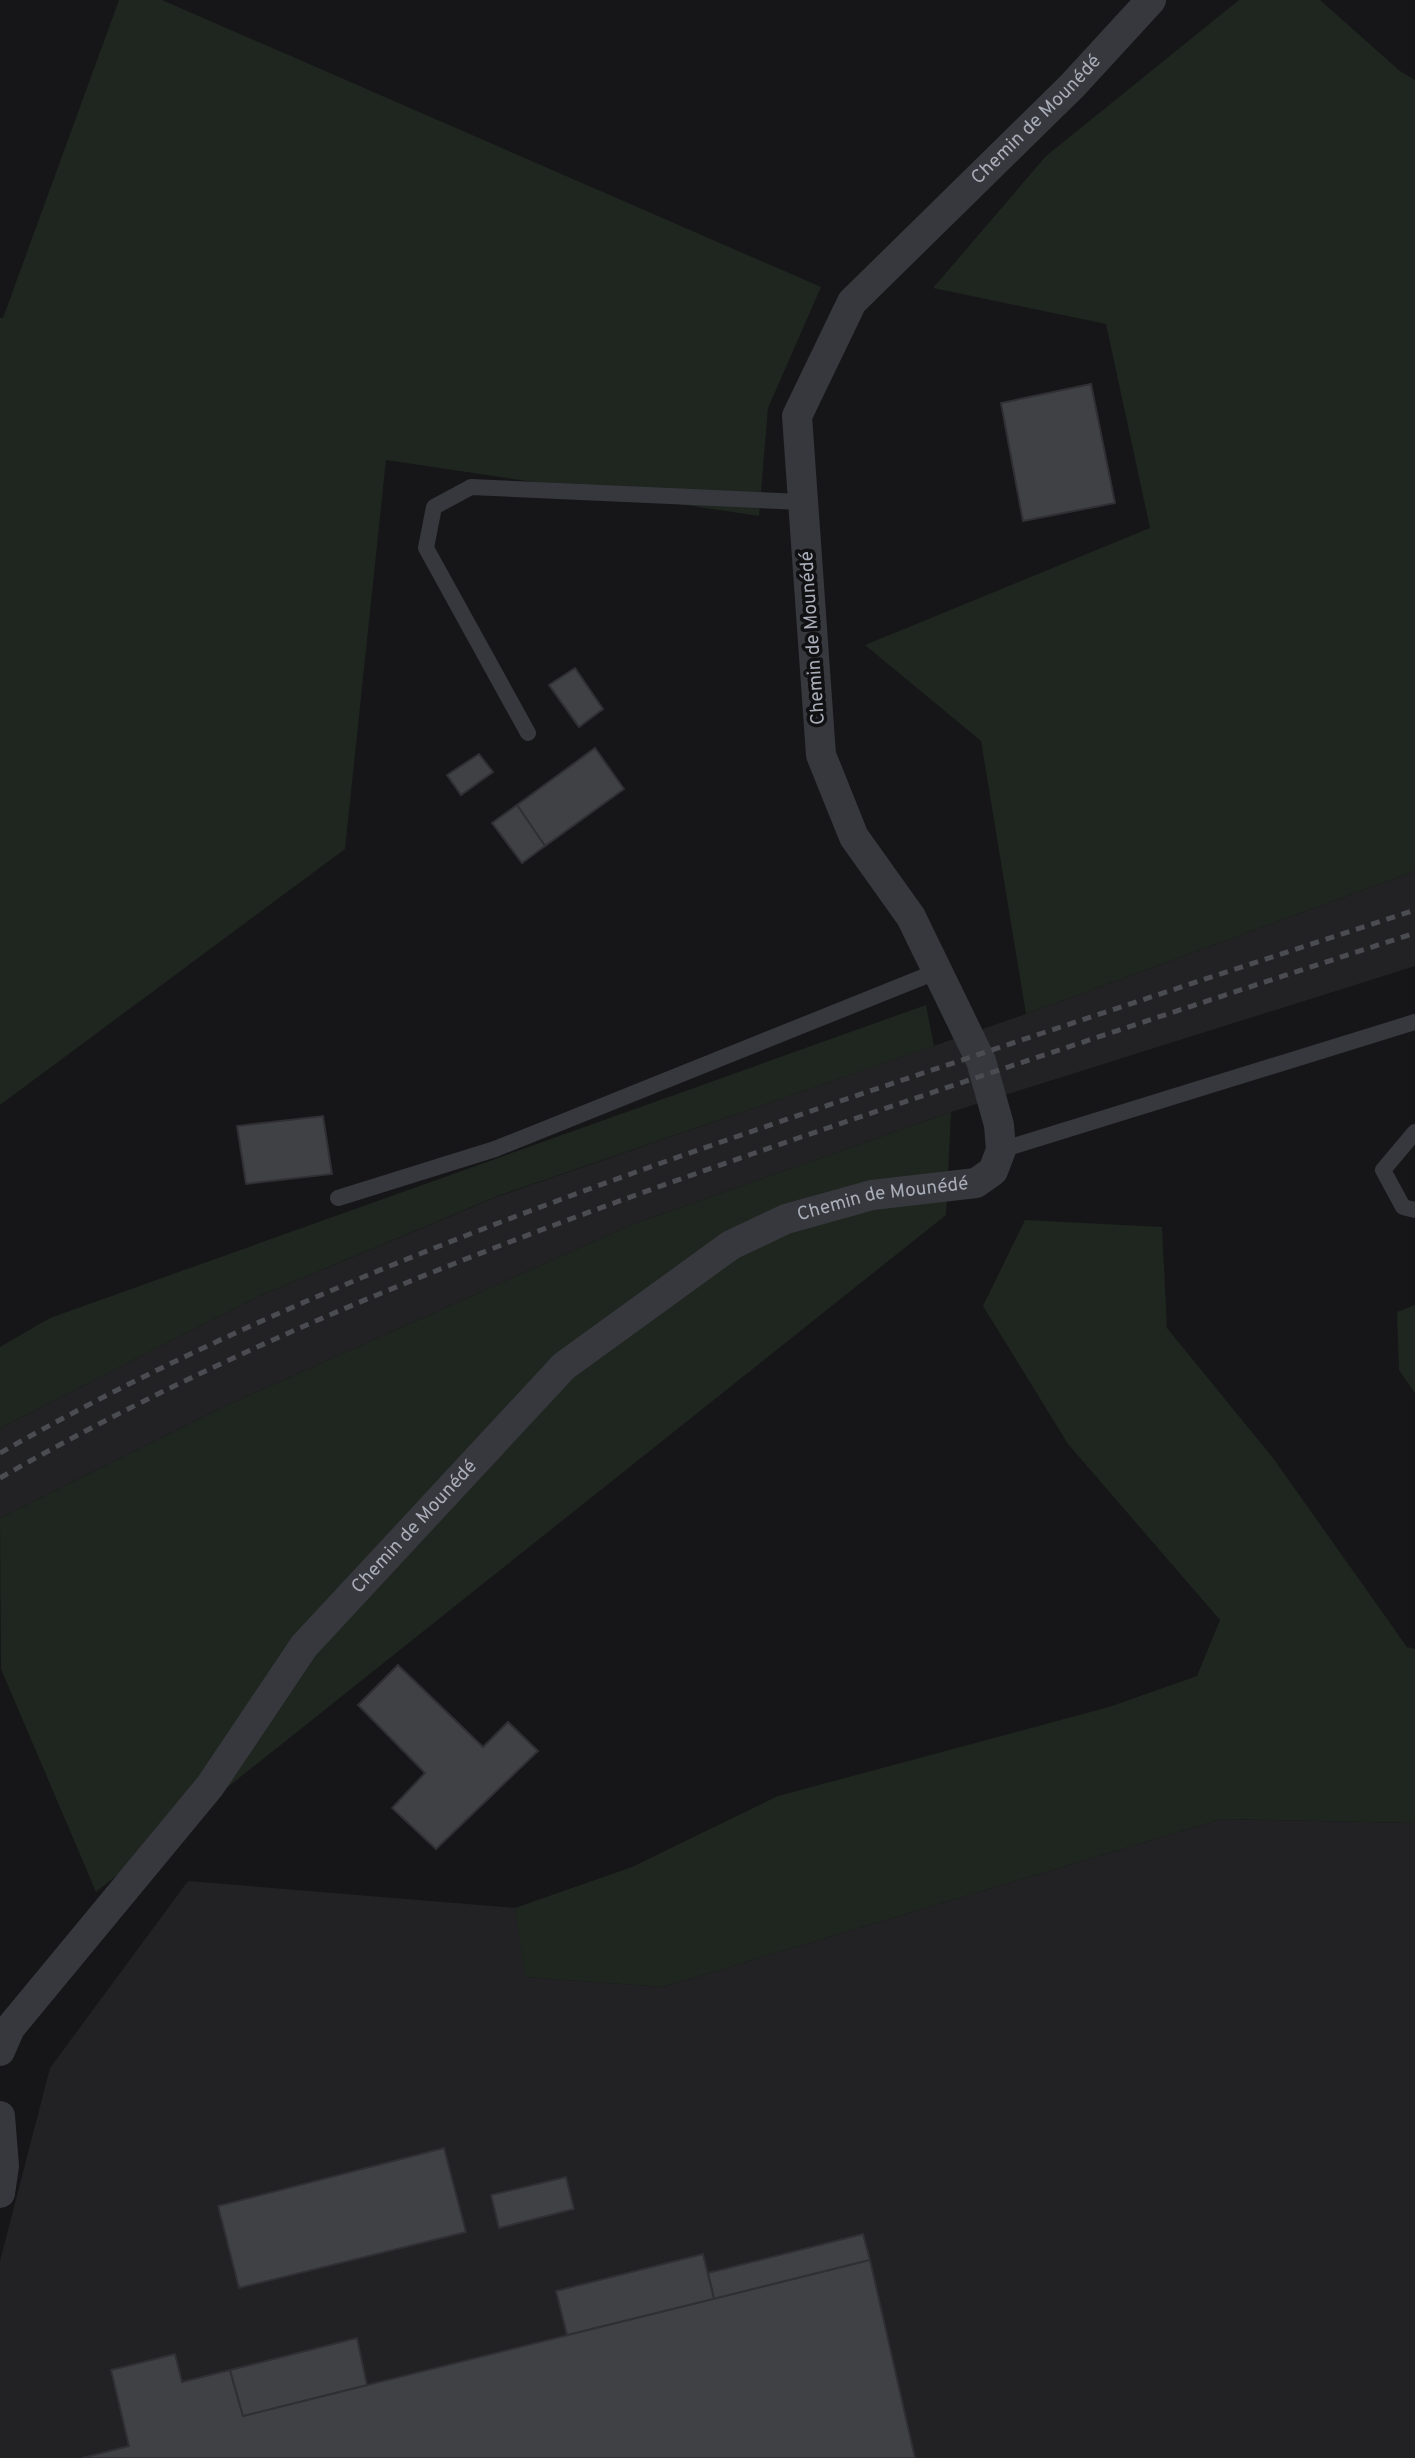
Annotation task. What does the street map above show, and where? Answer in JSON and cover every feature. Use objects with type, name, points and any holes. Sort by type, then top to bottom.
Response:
[{"type":"street","name":"Chemin de Mounédé","points":[[0,2051],[10,2028],[210,1786],[304,1646],[564,1366],[732,1244],[786,1219],[872,1195],[976,1183],[993,1171],[1001,1150],[999,1125],[981,1061],[911,917],[854,837],[821,755],[797,416],[852,302],[1072,86],[1151,0]]},
{"type":"street","points":[[0,2116],[4,2166],[0,2193]]},
{"type":"lane","points":[[528,733],[426,548],[434,508],[471,487],[803,502]]},
{"type":"lane","points":[[338,1198],[495,1149],[938,971]]},
{"type":"lane","points":[[1001,1150],[1415,1022]]},
{"type":"lane","points":[[1415,1132],[1383,1170],[1403,1207],[1415,1210]]},
{"type":"shaded area","points":[[119,0],[162,0],[821,287],[768,408],[759,516],[386,460],[345,849],[0,1105],[0,318],[3,318]]},
{"type":"shaded area","points":[[1239,0],[1320,0],[1400,71],[1415,80],[1415,871],[1026,1014],[981,741],[865,645],[1150,528],[1106,324],[933,288],[1046,156]]},
{"type":"shaded area","points":[[1415,871],[1415,966],[951,1112],[631,1225],[232,1403],[0,1518],[0,1428],[257,1297],[499,1196],[1026,1014]]},
{"type":"shaded area","points":[[926,1005],[934,1046],[498,1196],[257,1297],[0,1428],[0,1347],[50,1318]]},
{"type":"shaded area","points":[[951,1112],[946,1215],[96,1892],[1,1669],[0,1518],[232,1403],[631,1225]]},
{"type":"shaded area","points":[[1025,1220],[1162,1227],[1167,1328],[1273,1458],[1407,1647],[1415,1649],[1415,1823],[1222,1819],[663,1987],[525,1977],[515,1908],[632,1867],[778,1796],[1109,1707],[1197,1676],[1220,1620],[1068,1444],[983,1306]]},
{"type":"shaded area","points":[[1415,1305],[1415,1393],[1399,1370],[1397,1312]]},
{"type":"shaded area","points":[[1222,1819],[1415,1823],[1415,2458],[0,2458],[0,2261],[50,2068],[188,1881],[515,1908],[526,1977],[663,1987]]},
{"type":"building","points":[[1091,384],[1115,503],[1023,521],[1001,403]]},
{"type":"building","points":[[575,668],[603,709],[579,727],[549,685]]},
{"type":"building","points":[[595,748],[624,789],[545,846],[517,805]]},
{"type":"building","points":[[479,754],[493,772],[461,795],[447,775]]},
{"type":"building","points":[[517,805],[545,846],[522,863],[492,823]]},
{"type":"building","points":[[323,1116],[332,1174],[246,1184],[237,1126]]},
{"type":"building","points":[[398,1665],[483,1747],[508,1722],[538,1751],[436,1849],[392,1808],[425,1773],[358,1705]]},
{"type":"building","points":[[444,2148],[466,2232],[239,2288],[218,2206]]},
{"type":"building","points":[[566,2177],[574,2209],[499,2228],[491,2195]]},
{"type":"building","points":[[863,2234],[870,2260],[714,2299],[708,2273]]},
{"type":"building","points":[[703,2254],[714,2299],[567,2335],[556,2291]]},
{"type":"building","points":[[870,2260],[915,2458],[82,2458],[129,2446],[111,2370],[175,2354],[182,2382],[230,2370],[243,2416]]},
{"type":"building","points":[[357,2338],[367,2385],[243,2416],[230,2370]]},
{"type":"railway","points":[[0,1453],[97,1400],[196,1351],[297,1305],[502,1222],[814,1110],[1415,910]]},
{"type":"railway","points":[[0,1478],[195,1376],[294,1330],[497,1247],[807,1135],[1415,933]]}]
